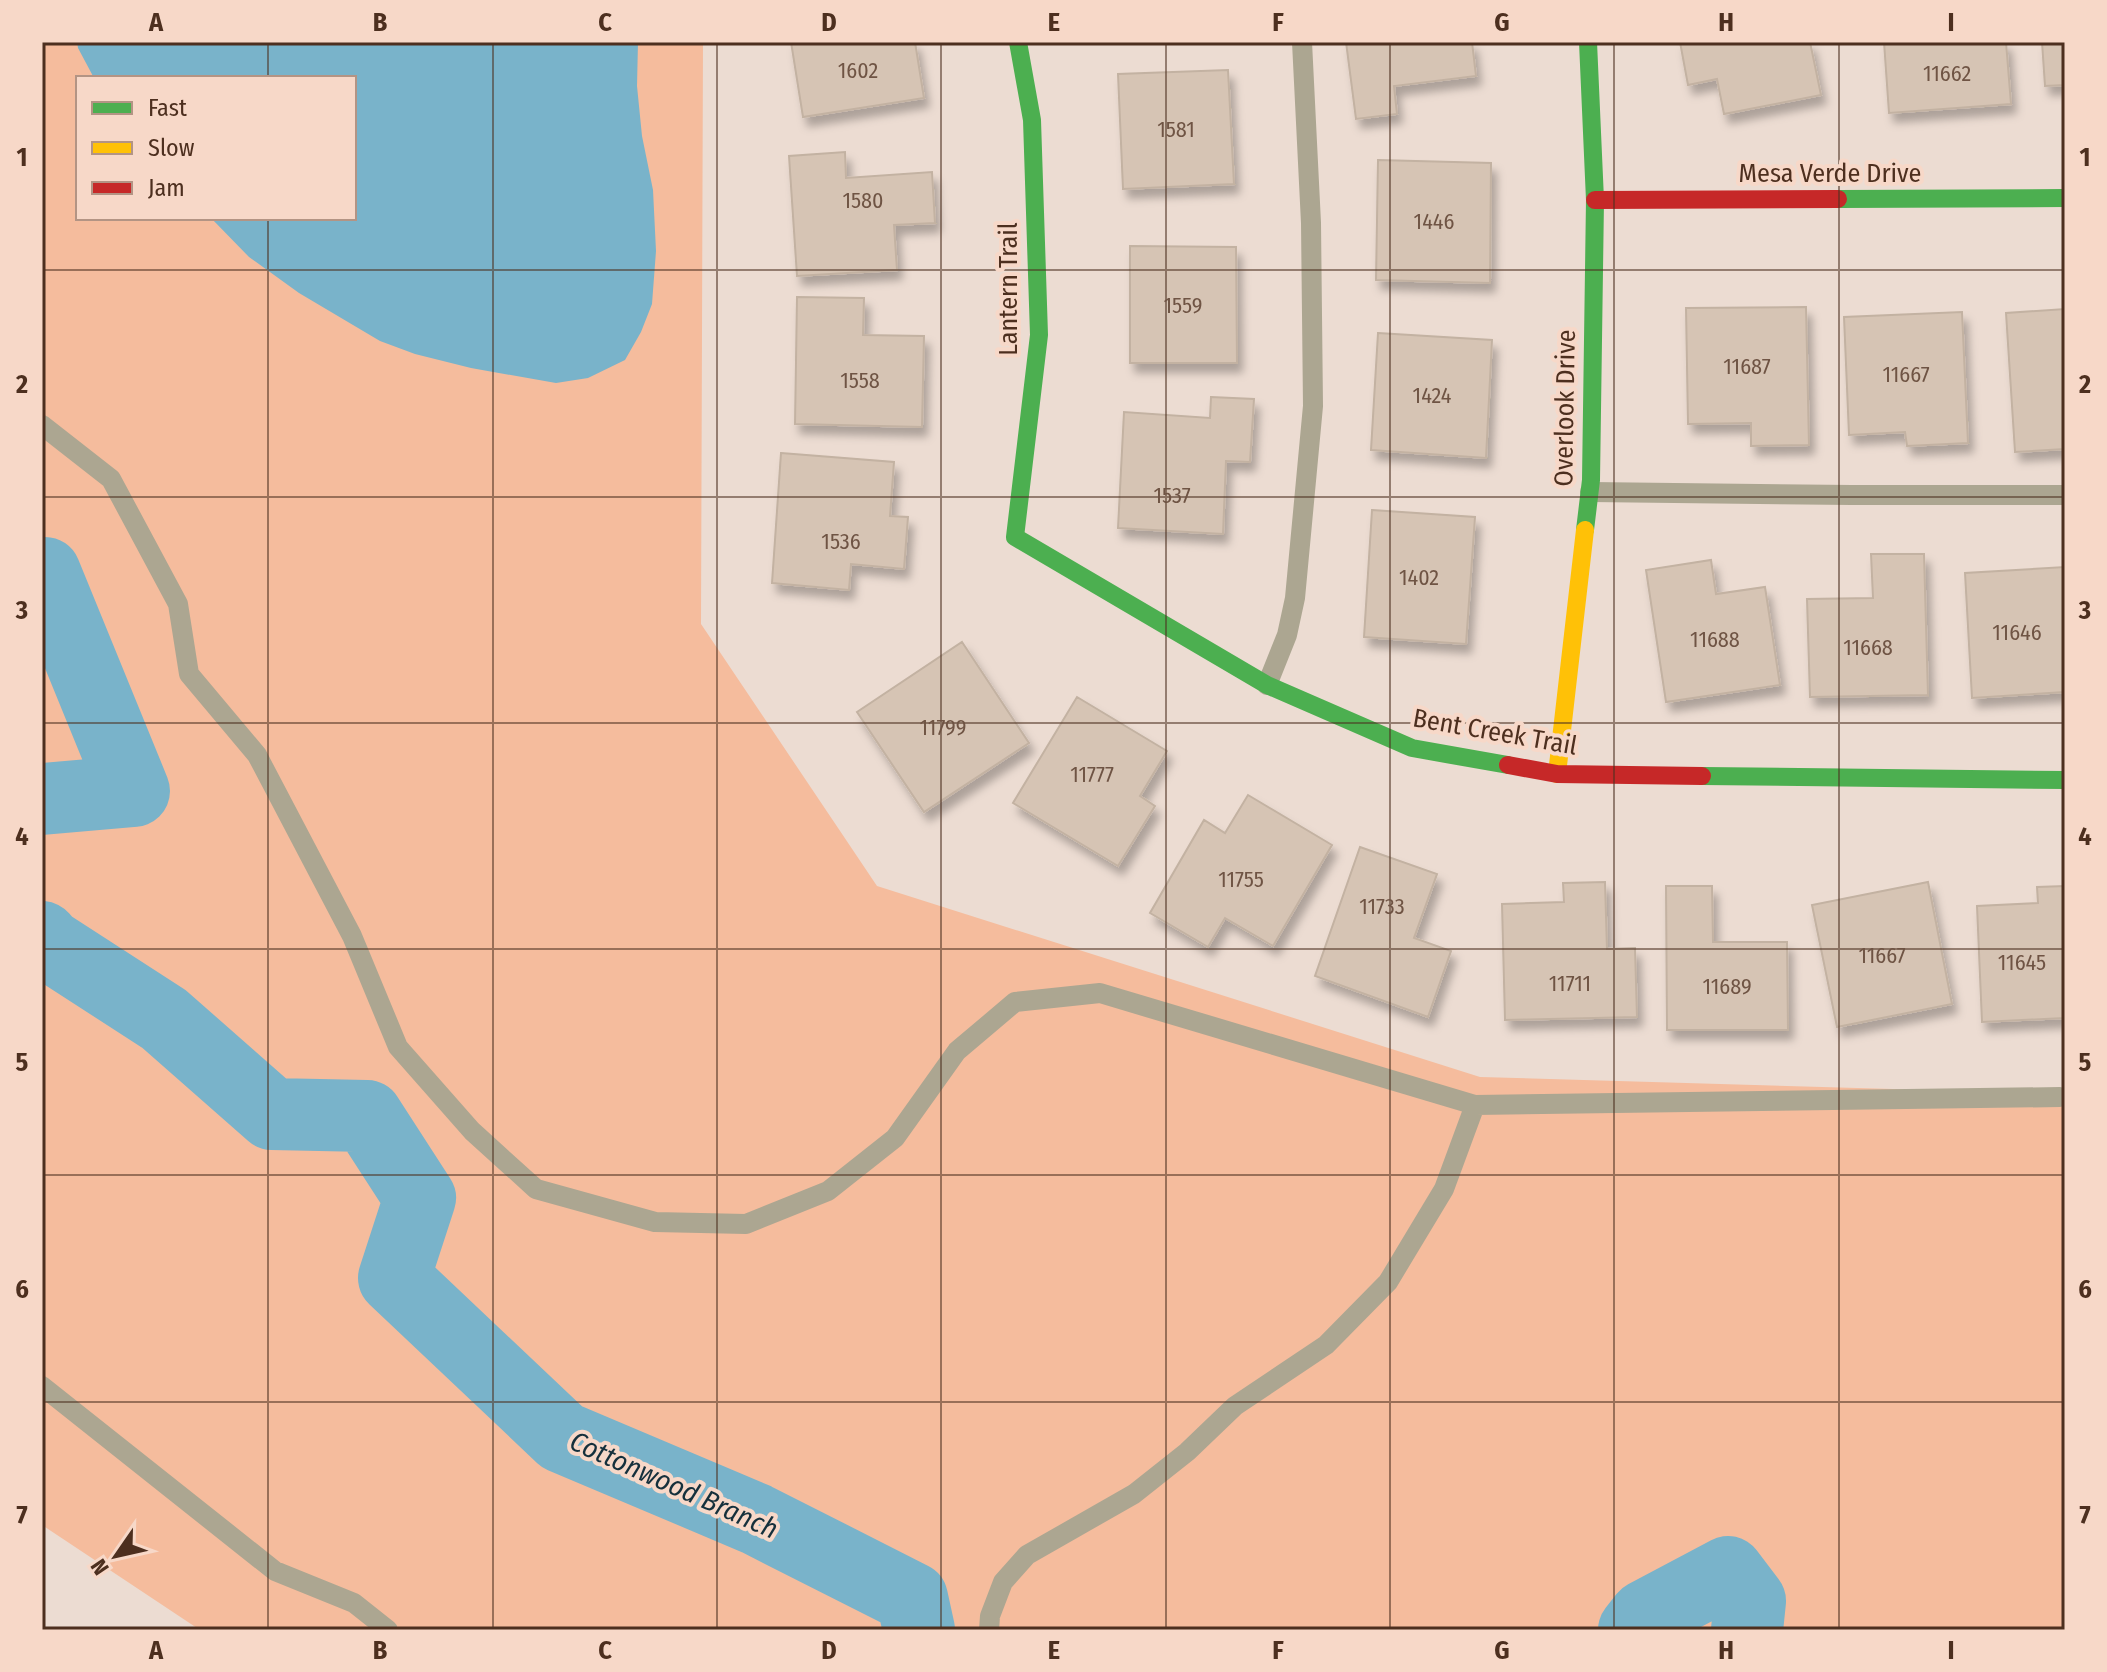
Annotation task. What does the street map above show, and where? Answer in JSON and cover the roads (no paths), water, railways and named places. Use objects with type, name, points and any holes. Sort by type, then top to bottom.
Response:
[{"type":"street","name":"Lantern Trail","points":[[1015,537],[1039,335],[1032,120],[1018,42]]},
{"type":"street","name":"Overlook Drive","points":[[1557,774],[1590,492],[1595,200],[1588,42]]},
{"type":"street","name":"Mesa Verde Drive","points":[[1595,200],[2065,198]]},
{"type":"street","name":"Bent Creek Trail","points":[[1015,537],[1267,685],[1412,748],[1557,774],[2065,780]]},
{"type":"lane","points":[[1267,685],[1287,635],[1295,598],[1313,406],[1311,223],[1302,42]]},
{"type":"lane","points":[[42,425],[111,479],[178,604],[189,674],[257,755],[352,936],[398,1047],[472,1131],[536,1189],[655,1222],[746,1224],[828,1191],[895,1138],[957,1051],[1015,1002],[1100,993],[1475,1105],[2060,1097]]},
{"type":"lane","points":[[1590,492],[2065,495]]},
{"type":"lane","points":[[989,1630],[990,1616],[1003,1582],[1027,1555],[1134,1494],[1187,1452],[1235,1406],[1326,1345],[1388,1282],[1444,1189],[1475,1105]]},
{"type":"lane","points":[[42,1386],[275,1571],[354,1603],[388,1630]]},
{"type":"water","points":[[77,42],[638,42],[637,86],[642,136],[653,190],[656,251],[652,304],[641,332],[625,360],[588,378],[556,383],[471,368],[415,354],[380,341],[299,293],[249,257],[213,220],[356,220],[356,76],[93,76]]},
{"type":"waterway","name":"Cottonwood Branch","points":[[42,573],[45,573],[134,791],[42,799]]},
{"type":"waterway","name":"Cottonwood Branch","points":[[42,937],[48,944],[164,1019],[272,1114],[367,1116],[420,1198],[394,1278],[562,1437],[756,1519],[912,1598],[919,1630]]},
{"type":"waterway","name":"Cottonwood Branch","points":[[1634,1630],[1645,1616],[1728,1572],[1750,1601],[1747,1630]]}]
